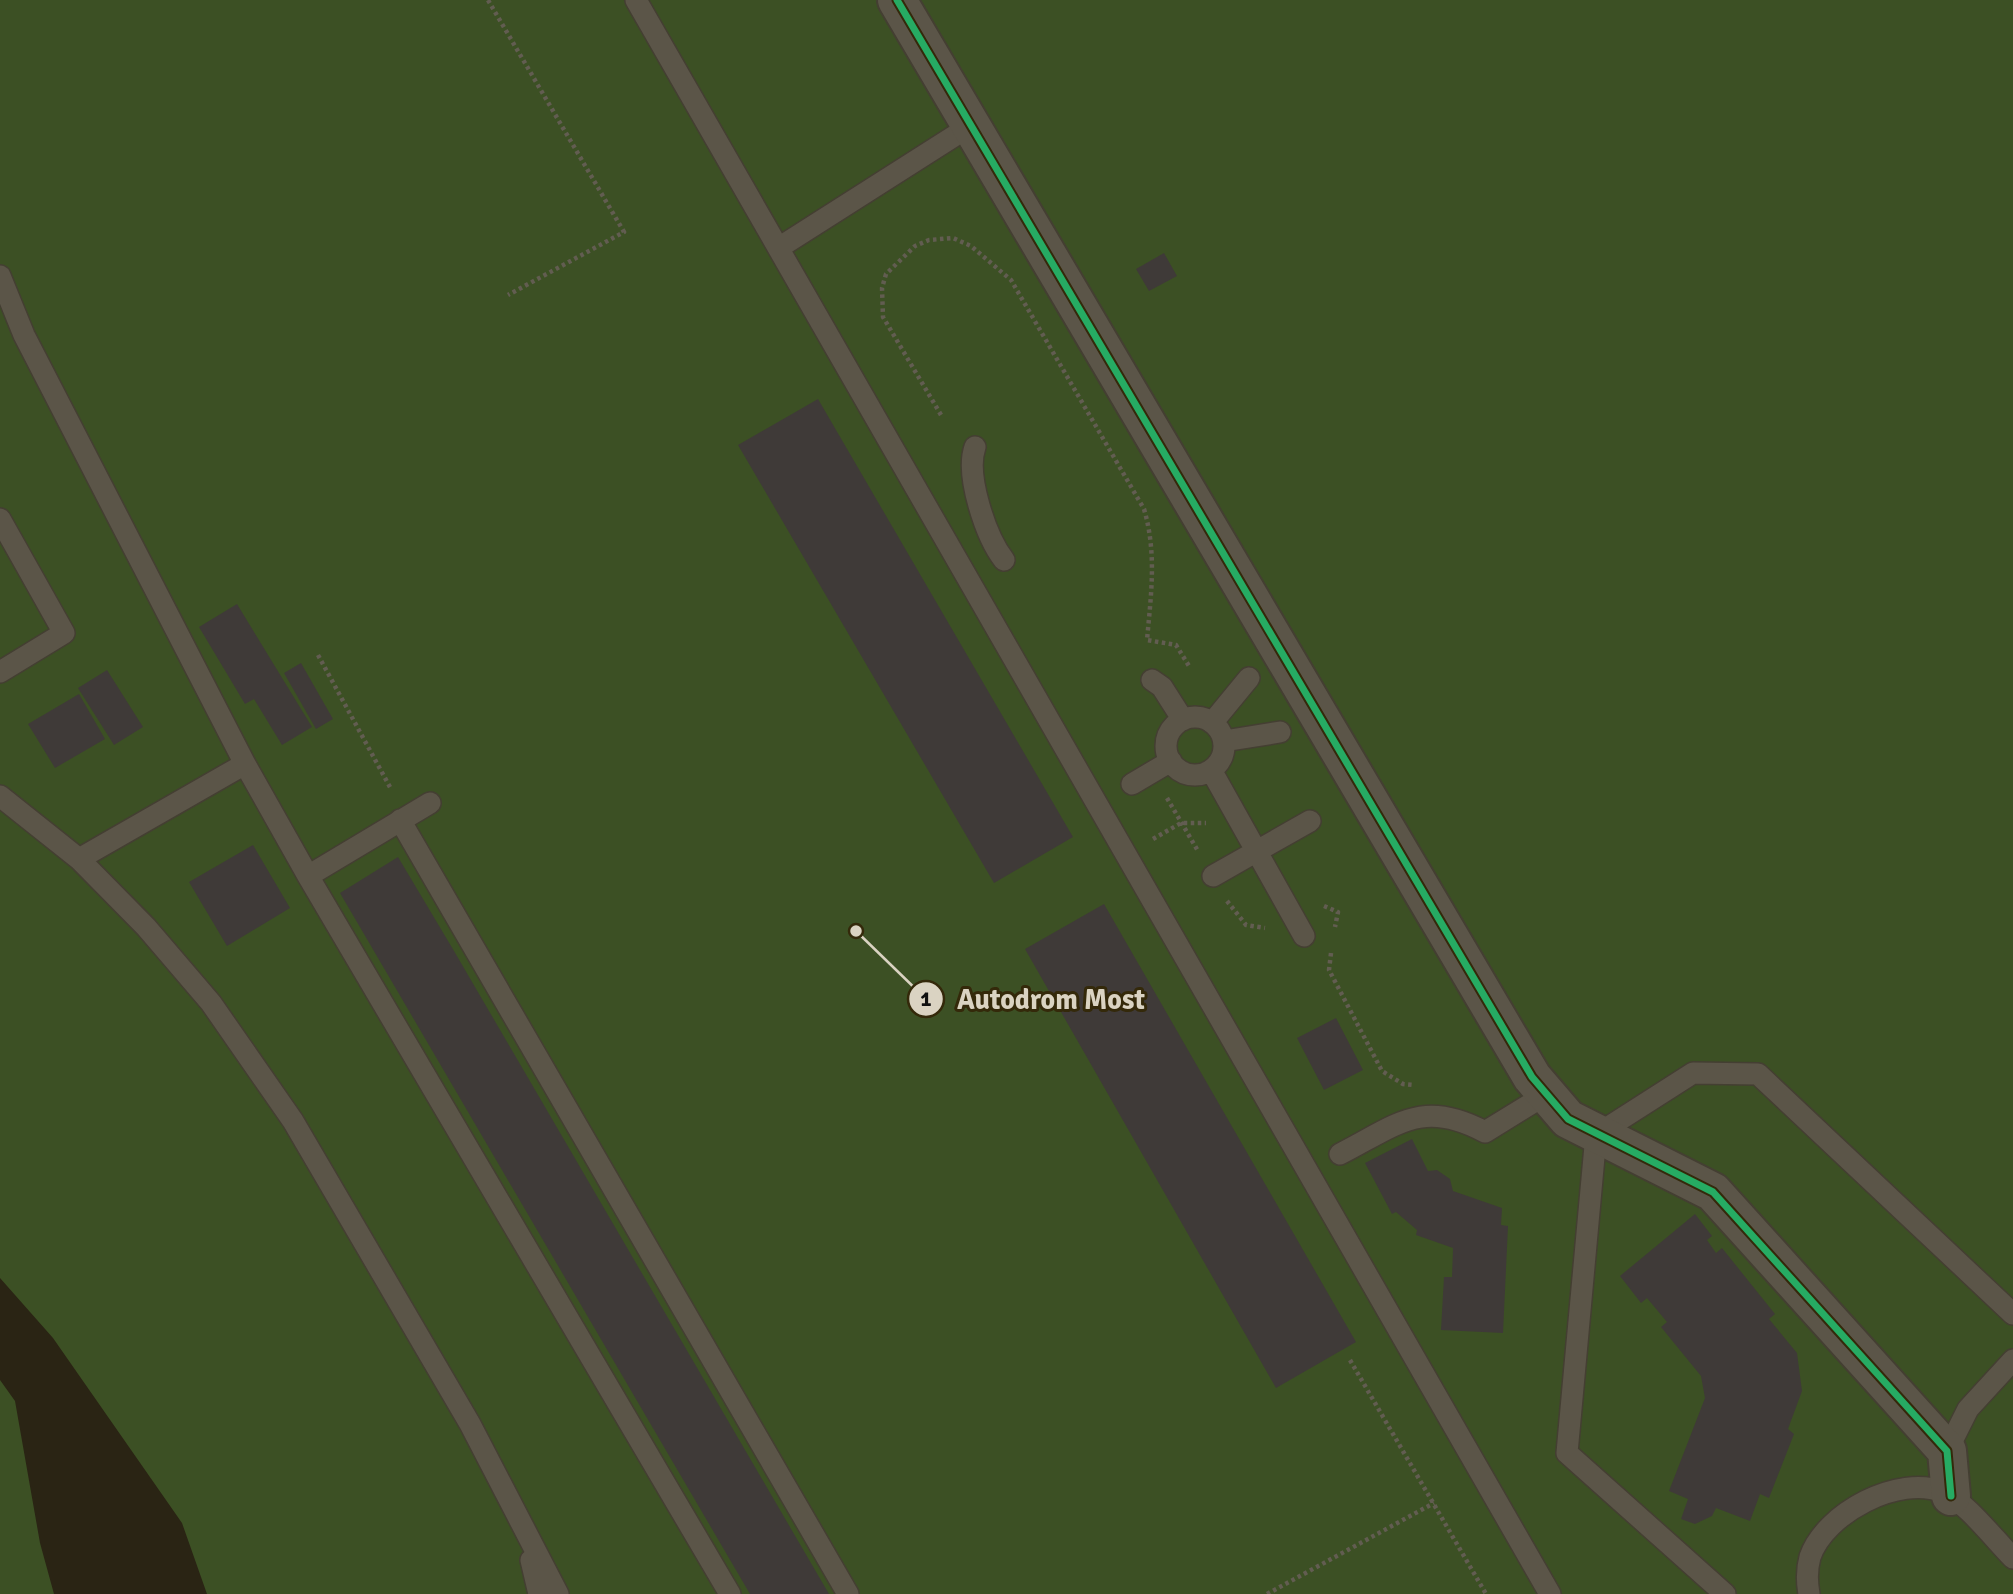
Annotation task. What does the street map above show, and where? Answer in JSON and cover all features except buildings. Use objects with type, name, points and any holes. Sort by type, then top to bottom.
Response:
[{"type":"street","points":[[897,0],[1524,1065],[1545,1095],[1568,1119],[1595,1135],[1713,1192],[1947,1451],[1951,1496]]},
{"type":"lane","points":[[636,0],[1550,1594]]},
{"type":"lane","points":[[780,247],[970,126]]},
{"type":"lane","points":[[0,276],[24,335],[245,764],[308,876],[730,1594]]},
{"type":"lane","points":[[975,447],[970,468],[992,545],[1004,560]]},
{"type":"lane","points":[[0,519],[64,633],[0,672]]},
{"type":"lane","points":[[1249,678],[1218,732],[1221,759],[1211,770],[1189,774],[1171,761],[1166,747],[1168,737],[1183,720],[1197,717],[1218,732],[1280,732]]},
{"type":"lane","points":[[1152,680],[1163,687],[1183,720]]},
{"type":"lane","points":[[1132,784],[1171,761]]},
{"type":"lane","points":[[79,859],[245,764]]},
{"type":"lane","points":[[1211,770],[1304,936]]},
{"type":"lane","points":[[0,796],[79,859],[146,928],[211,1003],[293,1121],[470,1424],[558,1594]]},
{"type":"lane","points":[[308,876],[430,803]]},
{"type":"lane","points":[[403,818],[848,1594]]},
{"type":"lane","points":[[1213,876],[1310,821]]},
{"type":"lane","points":[[1725,1594],[1567,1453],[1595,1135],[1693,1073],[1759,1073],[2013,1314]]},
{"type":"lane","points":[[1340,1154],[1411,1118],[1433,1114],[1461,1119],[1485,1132],[1545,1095]]},
{"type":"lane","points":[[1947,1451],[1968,1409],[2013,1360]]},
{"type":"lane","points":[[1809,1594],[1810,1557],[1825,1531],[1842,1515],[1889,1492],[1915,1488],[1940,1491],[1951,1496],[2013,1558]]},
{"type":"lane","points":[[525,1530],[539,1594]]},
{"type":"path","points":[[488,0],[624,232],[508,295]]},
{"type":"path","points":[[941,415],[883,317],[882,288],[886,274],[915,246],[929,240],[953,238],[971,246],[1011,280],[1144,509],[1152,534],[1153,573],[1147,640],[1176,645],[1196,677]]},
{"type":"path","points":[[318,655],[403,818]]},
{"type":"path","points":[[1128,855],[1181,823],[1208,823]]},
{"type":"path","points":[[1350,1360],[1486,1594]]},
{"type":"path","points":[[1268,1594],[1434,1503]]},
{"type":"green space","points":[[0,0],[2013,0],[2013,1594],[207,1594],[182,1523],[53,1338],[0,1278]]},
{"type":"green space","points":[[0,1380],[15,1401],[40,1543],[54,1594],[0,1594]]},
{"type":"cycle path","points":[[897,0],[1532,1077],[1568,1119],[1713,1192],[1947,1451],[1951,1496]]},
{"type":"place","name":"Autodrom Most","points":[[856,931]]}]
